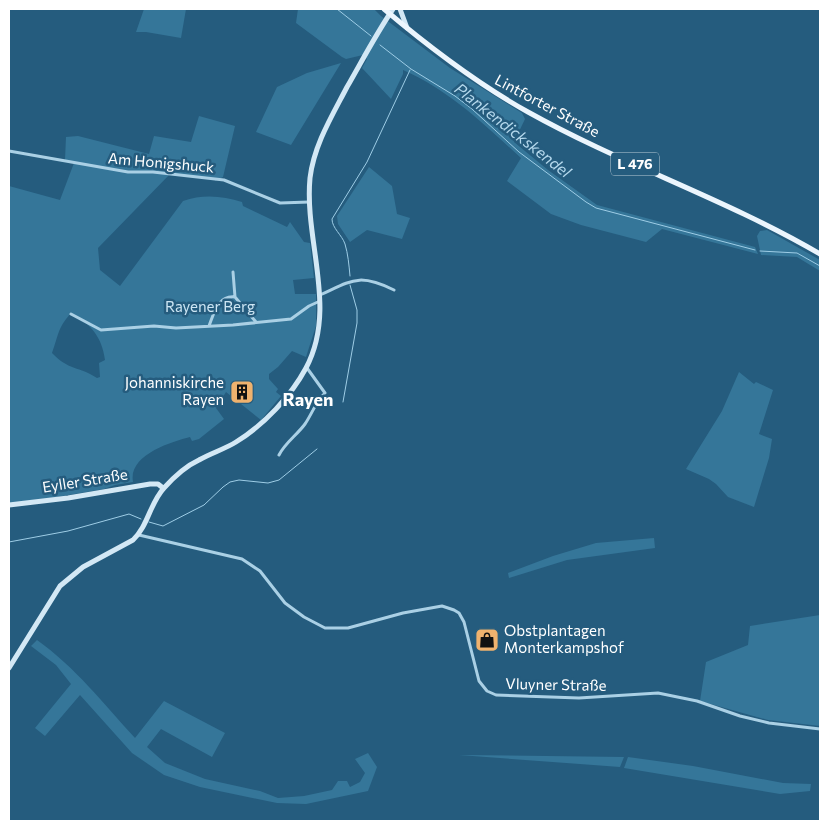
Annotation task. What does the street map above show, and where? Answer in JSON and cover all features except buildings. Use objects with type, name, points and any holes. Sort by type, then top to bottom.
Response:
[{"type":"main road","name":"Lintforter Straße","points":[[384,9],[391,11],[407,28],[430,47],[481,84],[528,112],[577,137],[760,222],[820,254]]},
{"type":"main road","points":[[400,9],[407,28]]},
{"type":"main road","points":[[9,668],[36,621],[60,586],[83,567],[126,545],[139,535],[151,508],[163,488],[196,461],[235,443],[248,434],[282,401],[306,368],[315,344],[319,323],[320,299],[309,202],[312,168],[322,136],[363,58],[391,11]]},
{"type":"main road","name":"Eyller Straße","points":[[9,505],[77,497],[150,484],[158,484],[163,488]]},
{"type":"street","name":"Am Honigshuck","points":[[9,151],[128,172],[153,172],[224,180],[280,203],[309,202]]},
{"type":"street","points":[[232,272],[235,297],[256,322]]},
{"type":"street","points":[[71,314],[101,330],[233,325],[291,319],[347,282],[364,279],[371,280],[394,290]]},
{"type":"street","points":[[209,326],[219,302],[232,296],[235,297]]},
{"type":"street","points":[[279,455],[282,448],[304,425],[320,397],[325,393],[306,368]]},
{"type":"street","name":"Vluyner Straße","points":[[139,535],[242,559],[260,571],[285,603],[304,617],[325,628],[348,628],[418,609],[442,606],[454,610],[459,613],[464,622],[479,681],[487,691],[496,695],[595,698],[658,694],[697,701],[740,716],[769,723],[820,729]]},
{"type":"green space","points":[[144,9],[186,9],[181,38],[136,32]]},
{"type":"green space","points":[[298,9],[374,9],[450,68],[522,113],[525,119],[514,142],[548,170],[597,205],[755,247],[758,254],[662,229],[646,242],[581,225],[551,214],[507,181],[521,158],[466,109],[420,78],[403,70],[403,74],[391,99],[362,68],[367,59],[363,55],[346,59],[342,57],[296,23]]},
{"type":"green space","points":[[341,63],[291,145],[256,132],[277,87],[307,73]]},
{"type":"green space","name":"Rayener Berg","points":[[199,116],[235,126],[223,177],[215,181],[215,179],[170,174],[98,248],[100,270],[120,286],[183,201],[190,199],[220,197],[235,200],[242,202],[243,206],[287,227],[290,222],[304,242],[310,243],[314,278],[293,280],[295,294],[316,294],[316,326],[306,357],[292,351],[269,374],[269,379],[278,389],[276,392],[281,396],[261,420],[226,392],[216,408],[224,419],[199,439],[192,441],[190,437],[172,442],[144,457],[137,464],[133,473],[133,482],[104,489],[9,505],[9,186],[60,200],[74,163],[65,160],[66,137],[78,136],[149,154],[154,136],[191,142]],"holes":[[[71,313],[90,327],[101,344],[105,360],[99,363],[100,377],[97,378],[69,366],[52,353],[63,323]]]},
{"type":"green space","points":[[369,167],[392,186],[397,214],[410,218],[402,239],[367,230],[350,242],[338,224],[337,216]]},
{"type":"green space","points":[[767,230],[820,260],[820,271],[797,257],[761,255],[757,236],[760,231]]},
{"type":"green space","points":[[739,372],[754,384],[756,382],[773,390],[759,434],[772,439],[769,458],[754,507],[728,497],[709,479],[686,469],[722,411]]},
{"type":"green space","points":[[654,538],[655,548],[567,560],[509,578],[508,573],[553,556],[596,543]]},
{"type":"green space","points":[[820,615],[820,726],[768,720],[700,701],[706,662],[748,645],[750,626]]},
{"type":"green space","points":[[37,640],[77,674],[135,738],[164,701],[225,733],[212,757],[161,729],[147,747],[165,763],[205,779],[260,791],[278,798],[304,796],[332,790],[338,781],[347,781],[350,787],[360,782],[365,773],[355,759],[368,753],[377,767],[368,791],[306,804],[277,803],[200,787],[164,775],[132,753],[80,695],[45,736],[35,728],[71,684],[56,665],[31,646]]},
{"type":"green space","points":[[459,755],[624,757],[620,767]]},
{"type":"green space","points":[[628,757],[693,766],[783,783],[811,784],[810,791],[780,794],[624,768]]},
{"type":"waterway","name":"Plankendickskendel","points":[[337,9],[371,36]]},
{"type":"waterway","name":"Plankendickskendel","points":[[380,45],[411,69],[455,96],[519,152],[596,208],[755,250]]},
{"type":"waterway","points":[[350,276],[345,244],[332,219],[367,162],[410,70]]},
{"type":"waterway","name":"Plankendickskendel","points":[[760,251],[797,253],[820,266]]},
{"type":"waterway","points":[[343,402],[357,323],[357,310],[350,285]]},
{"type":"waterway","points":[[149,522],[163,526],[204,505],[230,482],[239,480],[268,483],[279,480],[317,449]]},
{"type":"waterway","points":[[9,542],[68,531],[129,514],[141,519]]},
{"type":"place","name":"Johanniskirche Rayen","points":[[242,392]]},
{"type":"place","name":"Obstplantagen Monterkampshof","points":[[487,640]]},
{"type":"district","name":"Rayen","points":[[308,400]]}]
